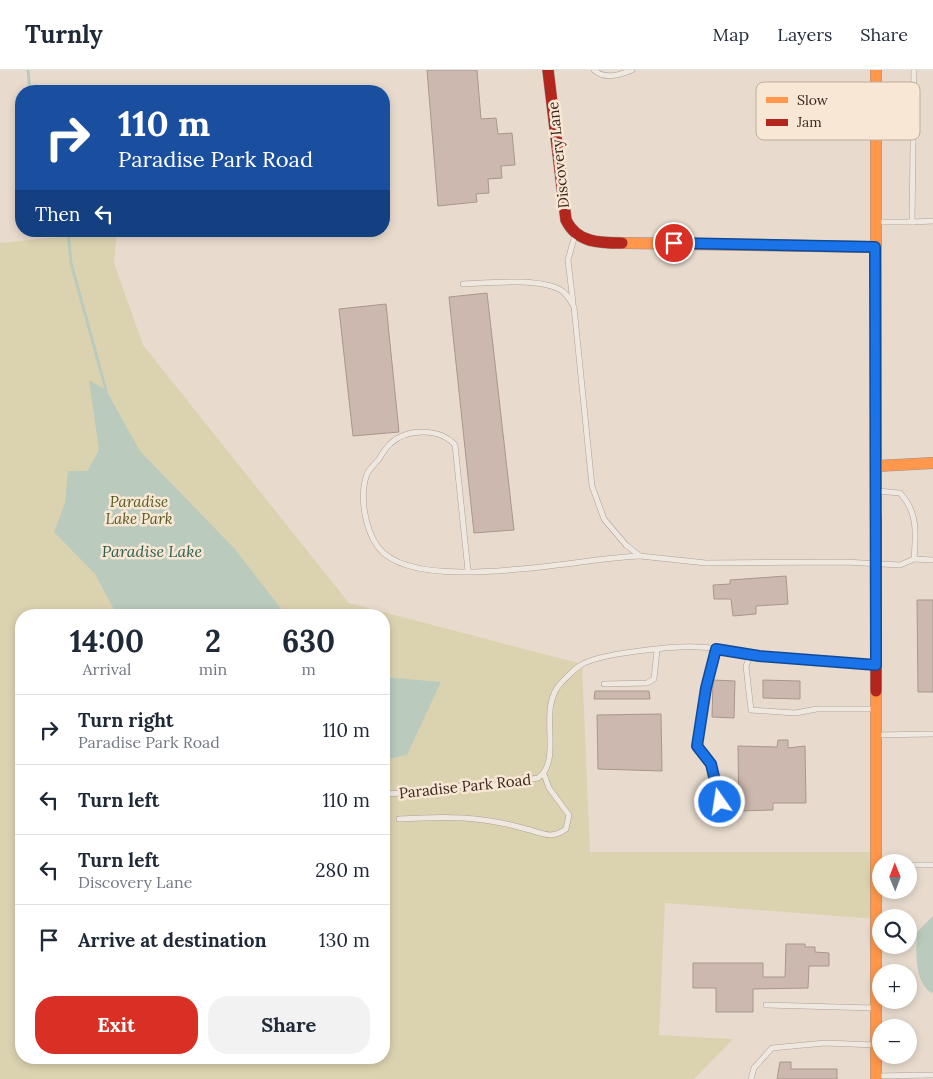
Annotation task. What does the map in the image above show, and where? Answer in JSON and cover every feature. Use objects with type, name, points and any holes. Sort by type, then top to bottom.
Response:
[{"type":"street","name":"Discovery Lane","points":[[548,70],[564,213],[569,228],[575,235]]},
{"type":"street","points":[[876,140],[876,735],[879,854]]},
{"type":"street","points":[[575,235],[598,243],[875,247]]},
{"type":"street","points":[[877,466],[933,463]]},
{"type":"street","points":[[877,964],[878,899]]},
{"type":"street","points":[[876,1064],[876,1078]]},
{"type":"lane","points":[[594,70],[608,76],[619,75],[632,70]]},
{"type":"lane","points":[[912,222],[913,140]]},
{"type":"lane","points":[[876,222],[933,222]]},
{"type":"lane","points":[[575,235],[568,260],[592,486],[604,518],[626,545],[640,556]]},
{"type":"lane","points":[[463,284],[535,284],[550,286],[564,293],[574,307]]},
{"type":"lane","points":[[468,572],[455,446],[448,438],[436,434],[414,433],[401,436],[390,444],[367,474],[364,498],[370,533],[379,549],[392,560],[424,570],[468,572],[504,571],[587,560],[640,556],[706,563],[876,563],[900,565],[914,559],[933,560]]},
{"type":"lane","points":[[876,491],[900,493],[910,503],[917,528],[914,559]]},
{"type":"lane","name":"Paradise Park Road","points":[[390,794],[422,792],[458,786],[495,785],[538,778],[544,774],[549,763],[550,703],[561,683],[582,664],[619,654],[691,647],[876,665]]},
{"type":"lane","points":[[716,649],[706,688],[697,746],[711,764],[720,802]]},
{"type":"lane","points":[[604,684],[647,683],[654,680],[657,650]]},
{"type":"lane","points":[[751,654],[746,666],[747,694],[751,710],[795,713],[817,708],[876,709]]},
{"type":"lane","points":[[876,735],[933,734]]},
{"type":"lane","points":[[399,819],[448,816],[477,817],[500,821],[547,836],[557,836],[566,829],[568,815],[549,788],[544,774]]},
{"type":"lane","points":[[918,865],[933,865]]},
{"type":"lane","points":[[766,1005],[872,1008]]},
{"type":"lane","points":[[751,1079],[754,1068],[772,1048],[826,1043],[872,1045]]},
{"type":"lane","points":[[876,1078],[933,1075]]},
{"type":"green space","name":"Paradise Lake Park","points":[[58,237],[116,237],[114,263],[143,345],[349,603],[372,609],[15,609],[15,1064],[390,1064],[390,614],[582,664],[590,852],[876,852],[876,854],[872,854],[872,899],[876,899],[876,909],[872,909],[872,919],[665,903],[659,1035],[733,1039],[694,1079],[0,1079],[0,243]]},
{"type":"water","name":"Paradise Lake","points":[[89,380],[106,390],[140,451],[234,548],[281,609],[114,609],[95,574],[54,532],[65,503],[68,471],[87,471],[99,450]]},
{"type":"water","points":[[390,678],[441,682],[407,755],[390,759]]},
{"type":"water","points":[[933,916],[933,992],[931,993],[921,981],[917,965],[917,932]]},
{"type":"building","points":[[427,70],[477,70],[481,119],[496,118],[498,134],[512,133],[515,165],[501,166],[502,178],[488,179],[489,193],[476,194],[477,202],[438,206]]},
{"type":"building","points":[[487,293],[514,530],[474,533],[449,297]]},
{"type":"building","points":[[386,304],[399,432],[353,436],[339,309]]},
{"type":"building","points":[[786,576],[788,604],[756,606],[756,614],[733,616],[731,599],[714,599],[713,585],[730,584],[730,580]]},
{"type":"building","points":[[917,600],[933,600],[933,692],[918,692]]},
{"type":"building","points":[[713,680],[735,681],[734,718],[712,717]]},
{"type":"building","points":[[763,680],[800,681],[800,699],[763,698]]},
{"type":"building","points":[[595,691],[649,691],[650,699],[594,699]]},
{"type":"building","points":[[661,714],[662,771],[598,769],[597,715]]},
{"type":"building","points":[[778,740],[788,740],[788,748],[805,746],[806,803],[773,803],[773,810],[739,811],[738,746],[777,747]]},
{"type":"building","points":[[786,944],[805,944],[805,947],[815,947],[815,952],[829,953],[829,966],[809,966],[808,988],[753,989],[753,1012],[716,1012],[716,988],[693,988],[693,963],[763,963],[763,977],[785,977]]},
{"type":"building","points":[[780,1062],[791,1062],[791,1069],[837,1069],[837,1079],[777,1079]]},
{"type":"waterway","points":[[28,70],[29,85]]},
{"type":"waterway","points":[[69,237],[71,263],[106,390]]},
{"type":"traffic: slow","points":[[876,70],[876,82]]},
{"type":"traffic: slow","points":[[876,140],[876,518]]},
{"type":"traffic: slow","points":[[622,243],[875,247]]},
{"type":"traffic: slow","points":[[877,466],[933,463]]},
{"type":"traffic: slow","points":[[876,691],[876,1079]]},
{"type":"traffic: jam","points":[[548,70],[566,220],[576,233],[590,240],[622,243]]},
{"type":"traffic: jam","points":[[876,518],[876,691]]},
{"type":"route","points":[[674,243],[827,244],[875,247],[877,402],[876,665],[759,656],[716,649],[706,688],[697,746],[711,764],[720,802]]}]
